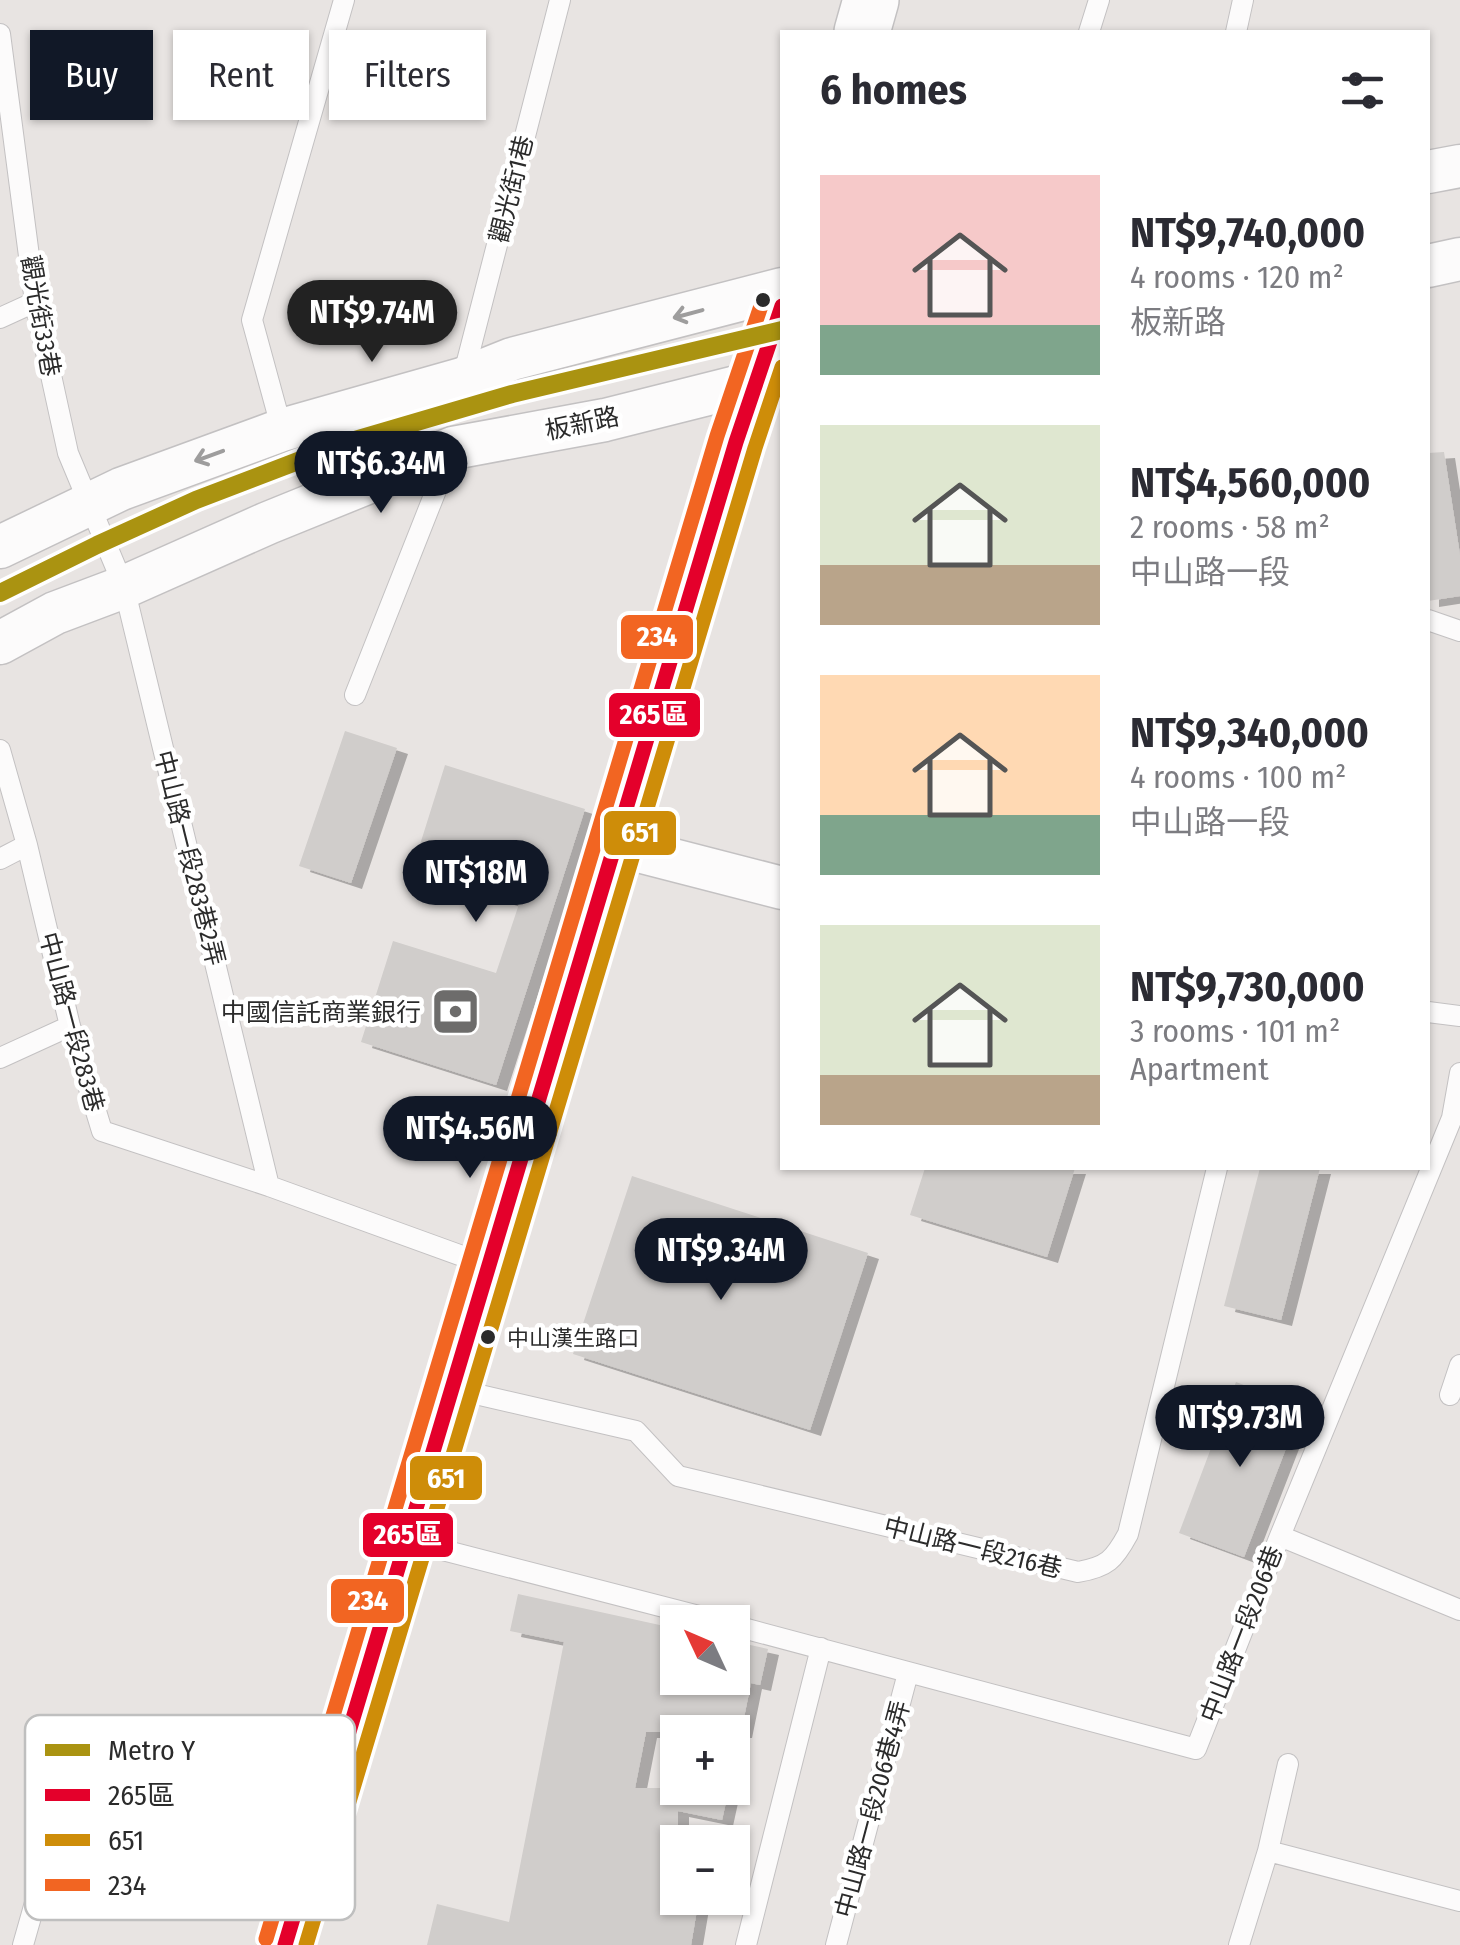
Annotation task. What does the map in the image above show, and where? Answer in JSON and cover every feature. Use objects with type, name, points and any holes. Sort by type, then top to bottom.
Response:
[{"type":"main road","points":[[863,30],[871,0]]},
{"type":"main road","points":[[353,1715],[736,442],[769,380],[780,317]]},
{"type":"main road","points":[[284,1945],[292,1920]]},
{"type":"street","points":[[1430,172],[1460,166]]},
{"type":"street","points":[[1430,266],[1460,259]]},
{"type":"street","points":[[0,546],[121,489],[282,430],[462,378],[512,359],[780,290]]},
{"type":"street","name":"板新路","points":[[0,643],[55,612],[124,587],[453,448],[604,420],[769,380]]},
{"type":"street","points":[[615,846],[780,887]]},
{"type":"lane","points":[[282,430],[252,320],[344,0]]},
{"type":"lane","name":"觀光街1巷","points":[[462,378],[560,0]]},
{"type":"lane","points":[[1090,30],[1099,0]]},
{"type":"lane","points":[[1236,30],[1244,0]]},
{"type":"lane","name":"觀光街33巷","points":[[0,34],[35,302],[68,454],[124,587]]},
{"type":"lane","points":[[0,318],[35,302]]},
{"type":"lane","points":[[355,694],[453,448]]},
{"type":"lane","name":"中山路一段283巷2弄","points":[[124,587],[269,1186]]},
{"type":"lane","points":[[1430,621],[1460,630]]},
{"type":"lane","name":"中山路一段283巷","points":[[0,750],[70,1026],[102,1132],[269,1186],[489,1265]]},
{"type":"lane","points":[[0,859],[27,845]]},
{"type":"lane","points":[[1430,1012],[1460,1016]]},
{"type":"lane","points":[[0,1058],[70,1026]]},
{"type":"lane","name":"中山路一段206巷","points":[[750,1630],[1196,1749],[1452,1118],[1460,1073]]},
{"type":"lane","name":"中山路一段216巷","points":[[452,1389],[636,1432],[678,1476],[1078,1572],[1100,1568],[1116,1555],[1128,1534],[1217,1170]]},
{"type":"lane","points":[[1450,1395],[1460,1365]]},
{"type":"lane","points":[[1280,1536],[1460,1610]]},
{"type":"lane","points":[[406,1540],[660,1606]]},
{"type":"lane","points":[[746,1945],[822,1648]]},
{"type":"lane","name":"中山路一段206巷4弄","points":[[836,1945],[908,1673]]},
{"type":"lane","points":[[1239,1945],[1268,1851],[1288,1764]]},
{"type":"lane","points":[[1268,1851],[1460,1900]]},
{"type":"lane","points":[[22,1945],[29,1920]]},
{"type":"building","points":[[1444,452],[1460,555],[1460,596],[1430,601],[1430,453]]},
{"type":"building","points":[[345,731],[397,748],[351,883],[299,866]]},
{"type":"building","points":[[445,765],[585,809],[496,1085],[361,1042],[393,941],[496,973],[519,904],[412,870]]},
{"type":"building","points":[[924,1170],[1074,1170],[1047,1257],[910,1215]]},
{"type":"building","points":[[1259,1170],[1319,1170],[1281,1320],[1224,1306]]},
{"type":"building","points":[[632,1176],[868,1253],[810,1430],[573,1354]]},
{"type":"building","points":[[1236,1382],[1302,1407],[1244,1557],[1179,1533]]},
{"type":"building","points":[[518,1594],[660,1625],[660,1695],[749,1695],[744,1715],[660,1715],[660,1732],[646,1732],[635,1788],[660,1788],[660,1805],[725,1805],[722,1820],[678,1811],[678,1825],[660,1825],[660,1915],[696,1915],[691,1945],[427,1945],[437,1904],[509,1922],[564,1642],[510,1631]]},
{"type":"building","points":[[750,1645],[768,1649],[760,1685],[751,1683],[750,1688]]},
{"type":"metro line","name":"Y","points":[[0,593],[196,500],[345,443],[512,394],[780,330]]},
{"type":"transit line","name":"234","points":[[333,1715],[717,436],[763,300]]},
{"type":"transit line","name":"265區","points":[[354,1715],[736,442],[780,312]]},
{"type":"transit line","name":"651","points":[[355,1782],[780,373]]},
{"type":"transit line","name":"234","points":[[266,1939],[272,1920]]},
{"type":"transit line","name":"265區","points":[[285,1945],[293,1920]]},
{"type":"transit line","name":"651","points":[[306,1945],[313,1920]]},
{"type":"place","name":"中國信託商業銀行","points":[[456,1012]]},
{"type":"place","name":"中山漢生路口","points":[[488,1337]]}]
